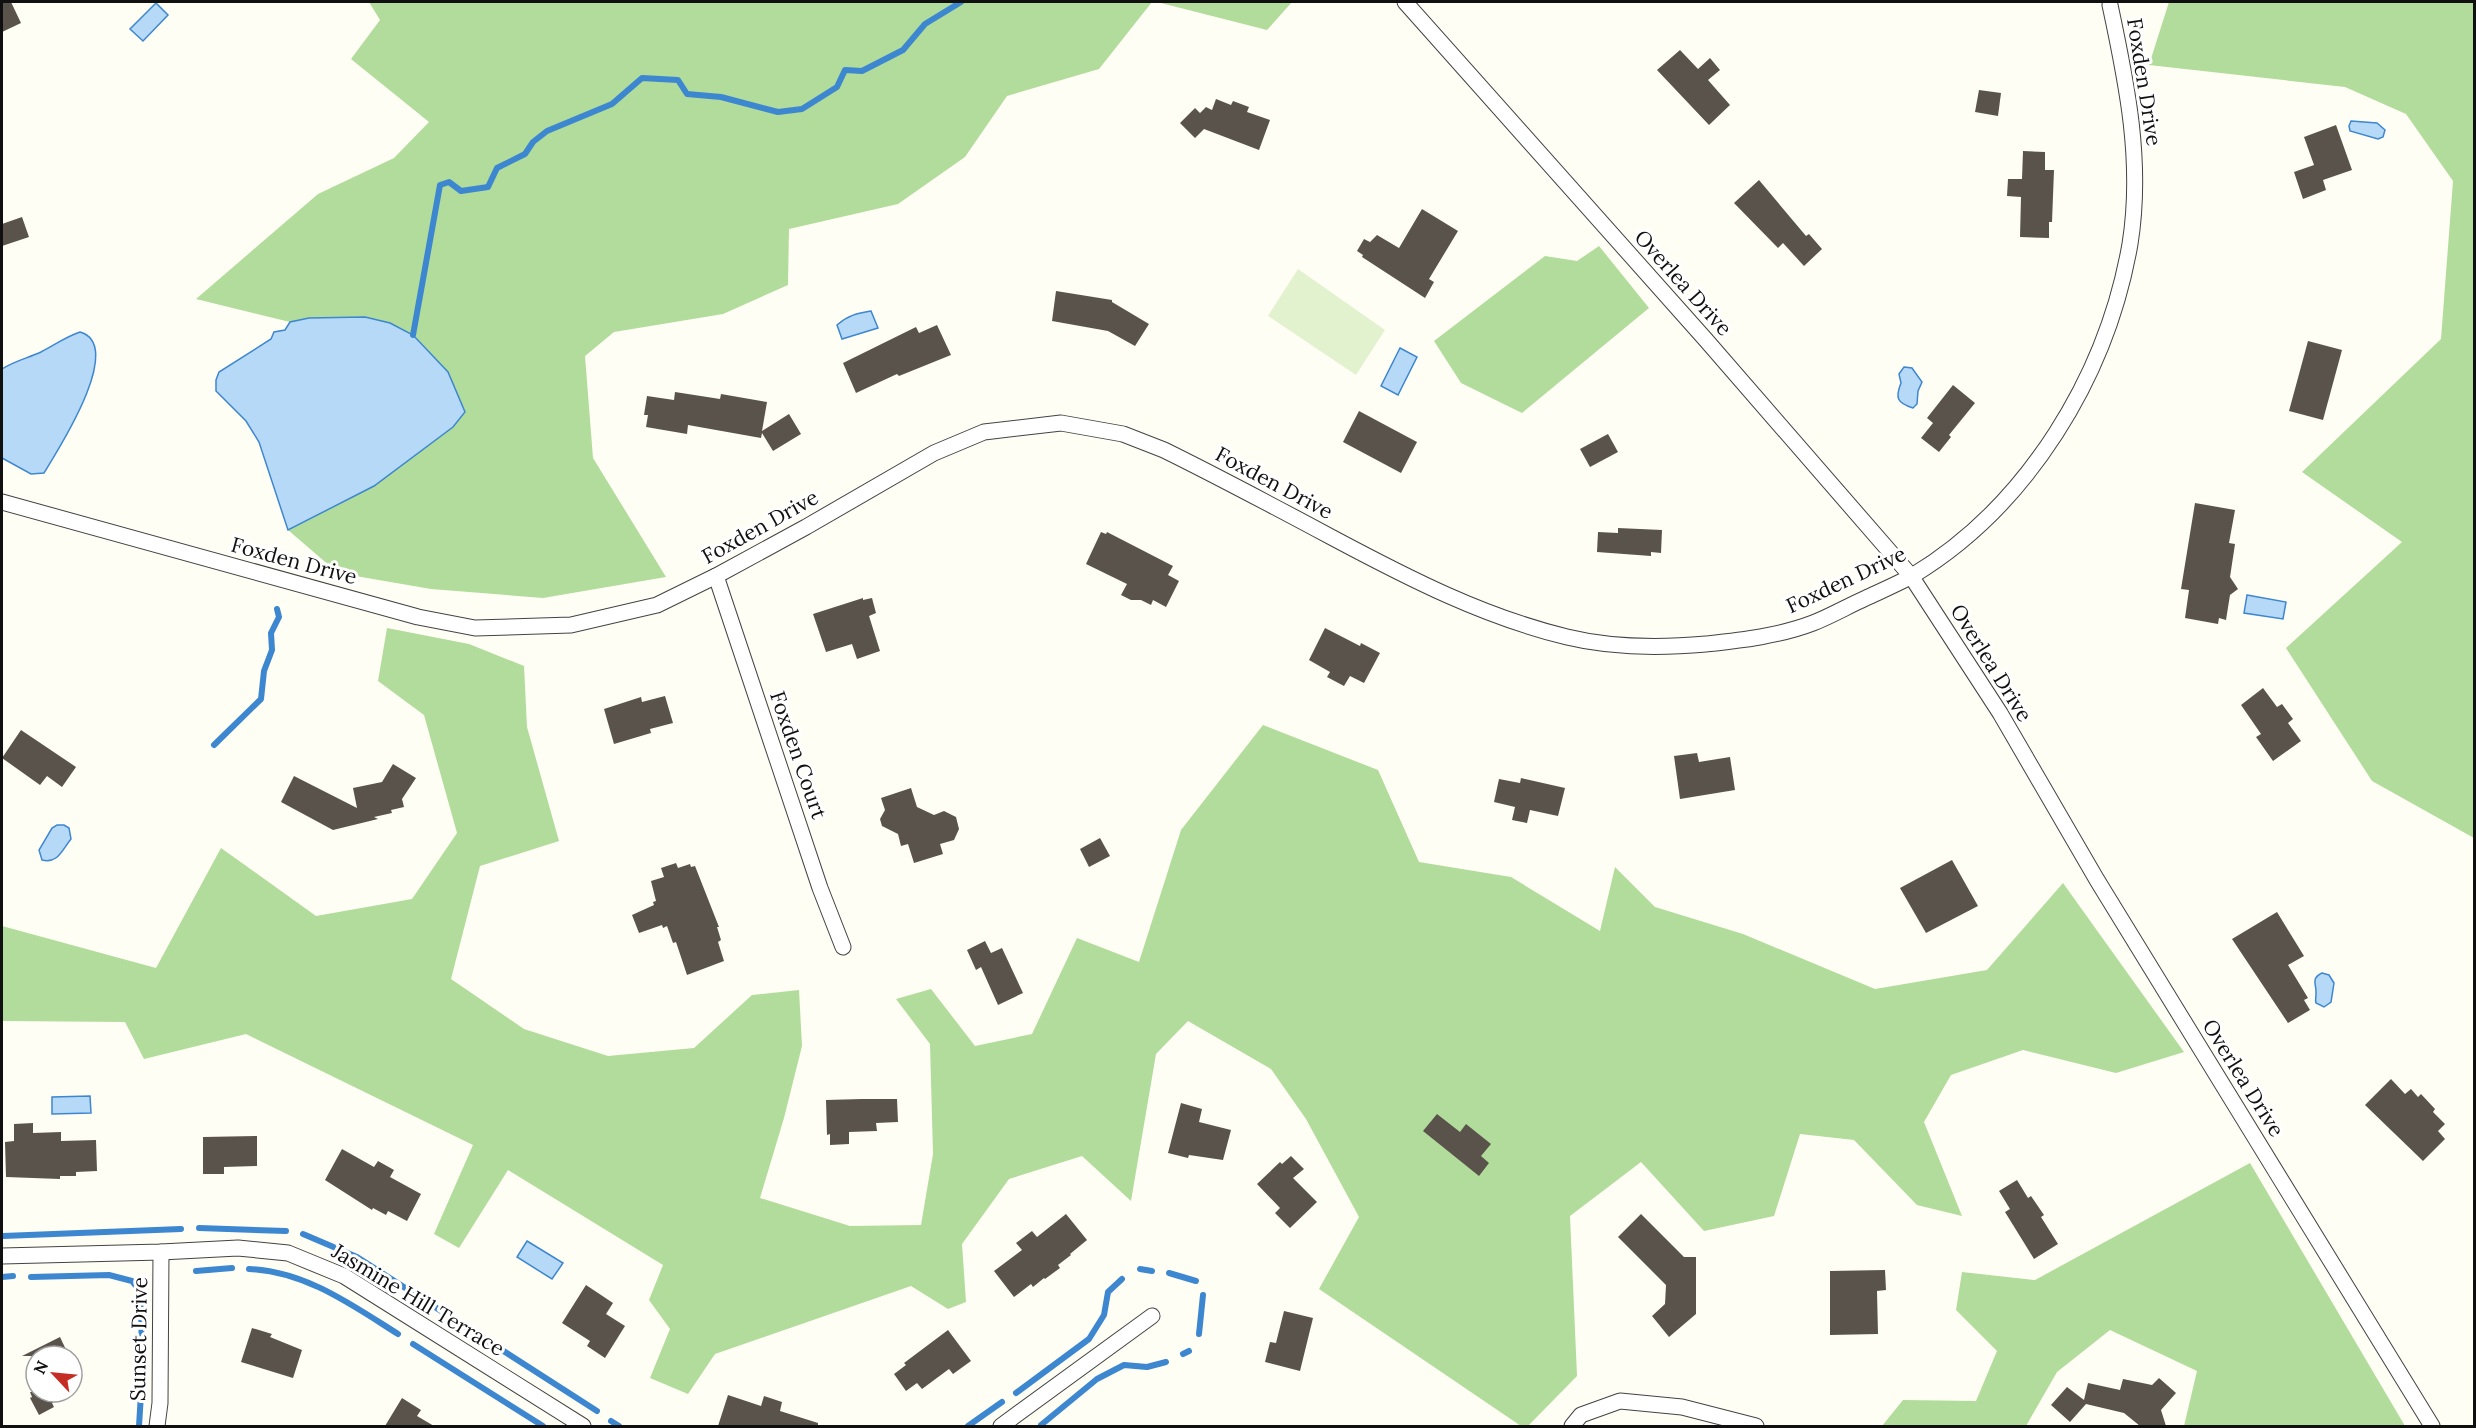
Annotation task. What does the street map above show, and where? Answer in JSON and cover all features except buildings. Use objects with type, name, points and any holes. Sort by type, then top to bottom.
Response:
[{"type":"street","name":"Overlea Drive","points":[[1405,2],[1721,357],[1911,576],[2000,713],[2097,880],[2432,1426]]},
{"type":"street","name":"Foxden Drive","points":[[2,502],[418,617],[475,627],[571,625],[657,605],[806,527],[934,453],[984,432],[1061,423],[1123,434],[1164,450],[1434,590],[1502,618],[1570,638],[1664,647],[1752,639],[1811,624],[1911,576],[1958,542],[2019,483],[2050,442],[2074,403],[2109,327],[2121,284],[2135,199],[2134,132],[2128,88],[2110,5]]},
{"type":"street","name":"Foxden Court","points":[[716,576],[820,888],[843,947]]},
{"type":"street","name":"Jasmine Hill Terrace","points":[[2,1256],[238,1248],[288,1253],[344,1276],[583,1426]]},
{"type":"street","name":"Sunset Drive","points":[[157,1426],[160,1403],[161,1252]]},
{"type":"street","points":[[1001,1426],[1152,1316]]},
{"type":"street","points":[[1572,1426],[1581,1415],[1620,1401],[1682,1407],[1756,1426]]},
{"type":"green space","points":[[369,2],[1152,2],[1099,69],[1007,96],[965,157],[898,204],[789,229],[788,285],[723,314],[614,332],[585,356],[593,458],[666,577],[543,598],[431,589],[338,573],[288,530],[374,486],[309,318],[290,322],[196,299],[318,194],[394,158],[429,122],[351,59],[380,20]]},
{"type":"green space","points":[[1157,2],[1292,2],[1267,30]]},
{"type":"green space","points":[[2169,2],[2474,2],[2474,838],[2372,781],[2286,648],[2402,542],[2302,472],[2441,339],[2453,181],[2406,114],[2345,87],[2149,65]]},
{"type":"green space","points":[[1599,246],[1649,308],[1522,413],[1461,383],[1434,341],[1545,256],[1577,261]]},
{"type":"green space","points":[[1298,269],[1385,330],[1356,375],[1268,316]]},
{"type":"green space","points":[[387,628],[469,644],[524,666],[527,727],[559,841],[480,866],[451,979],[524,1029],[608,1056],[694,1048],[752,995],[799,990],[802,1046],[784,1118],[760,1198],[850,1226],[921,1225],[933,1154],[930,1044],[896,999],[931,989],[975,1046],[1032,1034],[1077,938],[1139,962],[1181,830],[1263,725],[1378,770],[1419,862],[1511,877],[1600,931],[1615,867],[1655,907],[1743,934],[1875,989],[1987,970],[2063,883],[2184,1052],[2116,1073],[2023,1050],[1951,1075],[1924,1122],[1962,1216],[1917,1205],[1854,1140],[1800,1134],[1774,1216],[1704,1231],[1641,1162],[1570,1216],[1577,1376],[1528,1426],[1521,1426],[1319,1289],[1359,1217],[1306,1119],[1271,1069],[1188,1021],[1156,1054],[1131,1201],[1082,1156],[1009,1179],[962,1244],[966,1302],[948,1309],[911,1286],[715,1354],[688,1394],[650,1378],[670,1329],[649,1300],[663,1265],[508,1170],[459,1248],[434,1234],[473,1145],[246,1034],[144,1059],[125,1022],[2,1021],[2,926],[156,968],[221,848],[316,916],[412,899],[457,833],[424,715],[378,681]]},
{"type":"green space","points":[[2250,1163],[2405,1426],[2184,1426],[2197,1371],[2110,1330],[2057,1372],[2026,1426],[1882,1426],[1903,1400],[1976,1401],[1997,1351],[1956,1310],[1962,1272],[2035,1280]]},
{"type":"water","points":[[156,3],[168,15],[143,41],[130,29]]},
{"type":"water","points":[[2351,121],[2377,123],[2385,130],[2383,137],[2378,139],[2350,131]]},
{"type":"water","points":[[871,311],[878,328],[842,339],[837,325],[852,315]]},
{"type":"water","points":[[365,317],[390,323],[413,335],[448,372],[465,412],[453,427],[374,486],[288,530],[259,442],[246,421],[216,391],[216,380],[219,372],[271,339],[274,332],[285,330],[290,322],[309,318]]},
{"type":"water","points":[[80,332],[92,341],[96,356],[93,376],[74,422],[44,473],[31,474],[2,458],[2,369]]},
{"type":"water","points":[[1400,348],[1417,357],[1398,395],[1381,386]]},
{"type":"water","points":[[1904,367],[1912,368],[1922,382],[1918,391],[1917,404],[1913,408],[1901,402],[1898,396],[1901,383],[1899,374]]},
{"type":"water","points":[[2247,595],[2286,602],[2283,619],[2244,613]]},
{"type":"water","points":[[57,825],[69,828],[71,839],[56,858],[42,860],[39,850],[52,828]]},
{"type":"water","points":[[2322,973],[2329,975],[2334,983],[2331,1002],[2324,1007],[2316,1003],[2315,980]]},
{"type":"water","points":[[90,1096],[91,1113],[52,1114],[52,1097]]},
{"type":"water","points":[[527,1241],[563,1263],[552,1279],[517,1257]]},
{"type":"waterway","points":[[413,335],[440,185],[449,182],[461,191],[488,187],[497,168],[525,154],[533,142],[547,131],[612,104],[642,78],[678,80],[687,94],[721,97],[778,112],[802,109],[837,87],[845,70],[862,71],[903,50],[925,24],[961,2]]},
{"type":"waterway","points":[[214,745],[261,699],[264,671],[272,650],[271,633],[279,617],[277,609]]},
{"type":"waterway","points":[[199,1228],[286,1231]]},
{"type":"waterway","points":[[3,1236],[181,1229]]},
{"type":"waterway","points":[[303,1234],[357,1257],[597,1411]]},
{"type":"waterway","points":[[196,1271],[232,1268]]},
{"type":"waterway","points":[[249,1269],[270,1271],[309,1283],[345,1301],[398,1334]]},
{"type":"waterway","points":[[1140,1269],[1152,1271]]},
{"type":"waterway","points":[[1169,1273],[1196,1281]]},
{"type":"waterway","points":[[31,1277],[109,1275],[132,1281],[141,1292],[142,1378],[139,1426]]},
{"type":"waterway","points":[[2,1277],[13,1276]]},
{"type":"waterway","points":[[1016,1393],[1089,1339],[1104,1315],[1108,1292],[1122,1279]]},
{"type":"waterway","points":[[1199,1334],[1203,1295]]},
{"type":"waterway","points":[[413,1344],[543,1426]]},
{"type":"waterway","points":[[1183,1354],[1189,1351]]},
{"type":"waterway","points":[[1041,1425],[1097,1379],[1124,1365],[1147,1367],[1166,1362]]},
{"type":"waterway","points":[[968,1426],[1002,1402]]},
{"type":"waterway","points":[[611,1421],[619,1426]]}]
